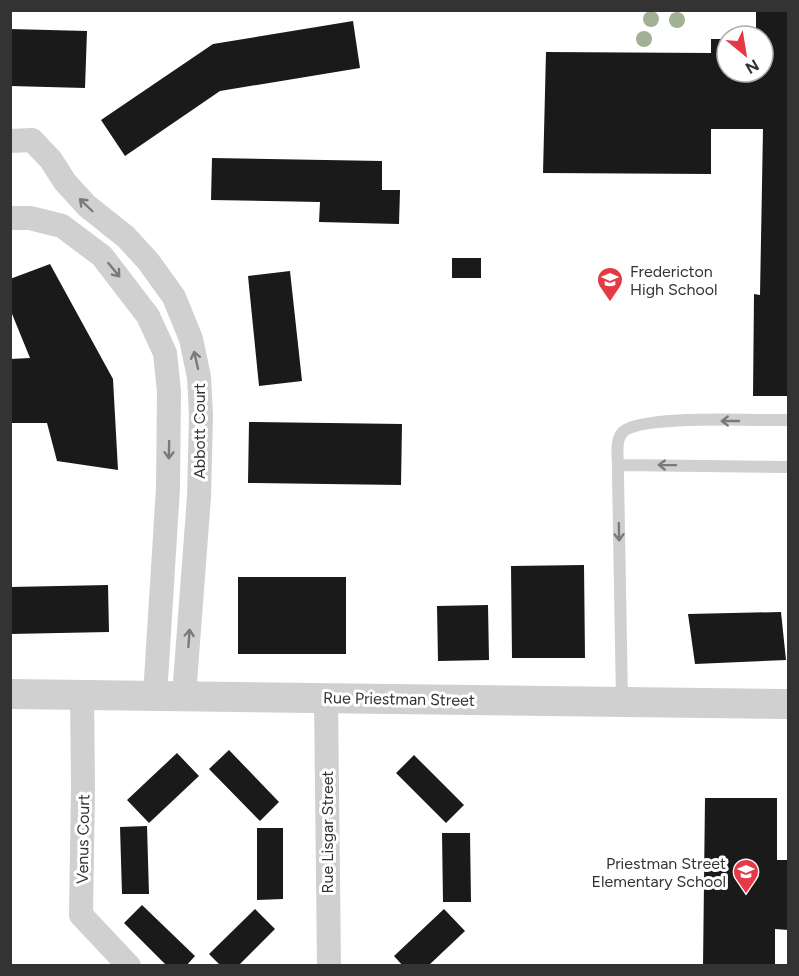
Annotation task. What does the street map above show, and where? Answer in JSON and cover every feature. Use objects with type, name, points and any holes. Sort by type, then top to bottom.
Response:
[{"type":"street","name":"Abbott Court","points":[[10,141],[32,140],[51,159],[65,182],[87,206],[126,237],[148,261],[174,297],[191,339],[200,377],[201,415],[199,497],[184,696]]},
{"type":"street","name":"Abbott Court","points":[[10,218],[30,218],[62,226],[102,256],[148,315],[165,353],[169,392],[168,488],[155,696]]},
{"type":"street","name":"Rue Priestman Street","points":[[10,694],[789,704]]},
{"type":"street","name":"Venus Court","points":[[82,695],[81,915],[129,966]]},
{"type":"street","name":"Rue Lisgar Street","points":[[326,698],[328,966]]},
{"type":"lane","points":[[622,702],[618,443],[620,435],[627,428],[664,421],[789,420]]},
{"type":"lane","points":[[619,465],[789,467]]},
{"type":"building","name":"Fredericton High School","points":[[756,10],[788,10],[788,396],[753,396],[754,294],[760,295],[763,129],[711,129],[711,174],[543,173],[546,52],[711,53],[711,39],[715,39],[715,84],[775,84],[775,24],[756,24]]},
{"type":"building","points":[[353,21],[360,68],[220,91],[125,156],[101,120],[213,44]]},
{"type":"building","points":[[10,29],[87,31],[85,88],[10,86]]},
{"type":"building","points":[[212,158],[382,161],[382,190],[400,190],[399,224],[319,222],[320,202],[211,200]]},
{"type":"building","points":[[452,258],[481,258],[481,278],[452,278]]},
{"type":"building","points":[[50,264],[113,379],[118,470],[57,461],[47,423],[10,423],[10,359],[30,358],[10,309],[10,279]]},
{"type":"building","points":[[290,271],[302,381],[259,386],[248,276]]},
{"type":"building","points":[[249,422],[402,424],[401,485],[248,483]]},
{"type":"building","points":[[584,565],[585,658],[512,658],[511,566]]},
{"type":"building","points":[[238,577],[346,577],[346,654],[238,654]]},
{"type":"building","points":[[108,585],[109,632],[10,634],[10,587]]},
{"type":"building","points":[[488,605],[489,660],[438,661],[437,606]]},
{"type":"building","points":[[781,612],[786,660],[695,664],[688,614]]},
{"type":"building","points":[[229,750],[279,802],[260,821],[209,769]]},
{"type":"building","points":[[177,753],[199,776],[149,823],[127,800]]},
{"type":"building","points":[[414,755],[464,805],[446,823],[396,773]]},
{"type":"building","name":"Priestman Street Elementary School","points":[[705,798],[777,798],[777,860],[788,860],[788,930],[775,929],[775,966],[703,966]]},
{"type":"building","points":[[147,826],[149,894],[122,894],[120,827]]},
{"type":"building","points":[[257,828],[283,828],[283,899],[257,900]]},
{"type":"building","points":[[442,833],[470,833],[471,902],[443,902]]},
{"type":"building","points":[[142,905],[195,956],[186,966],[167,966],[124,923]]},
{"type":"building","points":[[255,909],[275,929],[238,966],[221,966],[209,954]]},
{"type":"building","points":[[444,909],[465,931],[428,966],[403,966],[394,956]]},
{"type":"place","name":"Fredericton High School","points":[[610,303]]},
{"type":"place","name":"Priestman Street Elementary School","points":[[746,895]]}]
